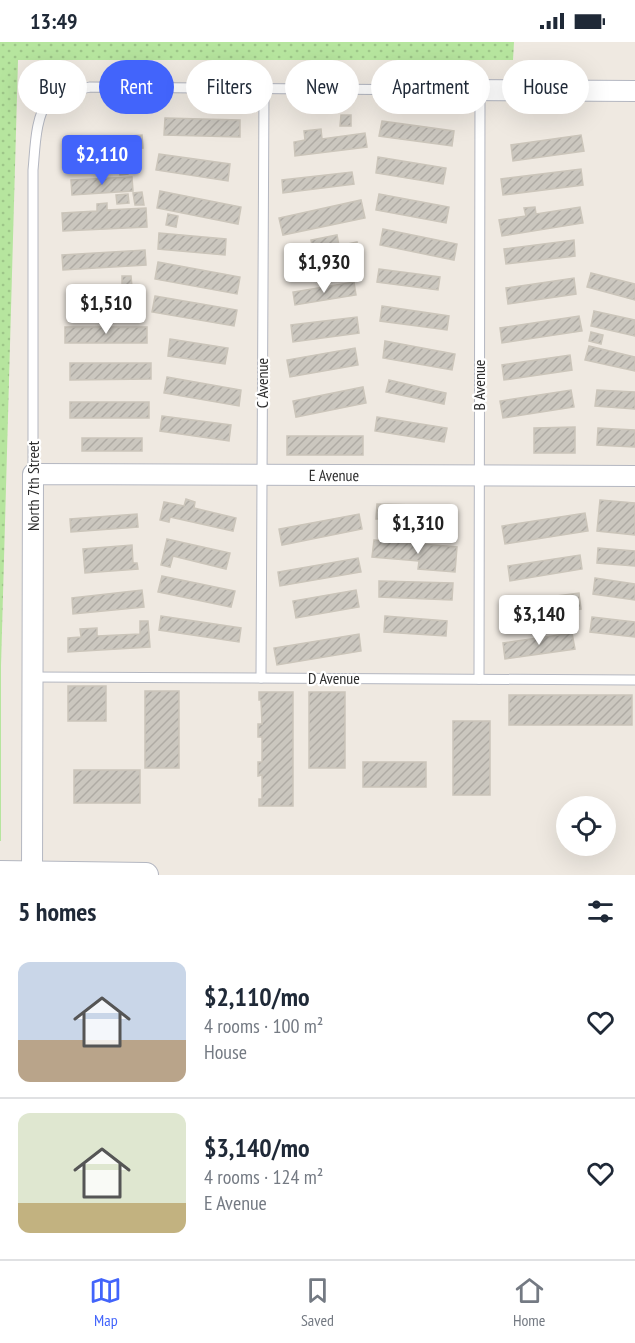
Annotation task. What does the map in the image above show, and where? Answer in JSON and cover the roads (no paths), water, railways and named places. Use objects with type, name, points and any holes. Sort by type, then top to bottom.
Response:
[{"type":"street","points":[[490,91],[635,91]]},
{"type":"street","name":"E Avenue","points":[[33,474],[635,476]]},
{"type":"street","name":"North 7th Street","points":[[32,874],[33,474]]},
{"type":"street","points":[[0,873],[146,875]]},
{"type":"lane","name":"North 7th Street","points":[[33,474],[33,170],[36,136],[42,114],[49,100],[65,92],[90,87],[186,88]]},
{"type":"lane","points":[[273,88],[371,89]]},
{"type":"lane","name":"C Avenue","points":[[261,678],[264,114]]},
{"type":"lane","name":"B Avenue","points":[[478,679],[480,114]]},
{"type":"lane","name":"D Avenue","points":[[32,676],[635,680]]}]
